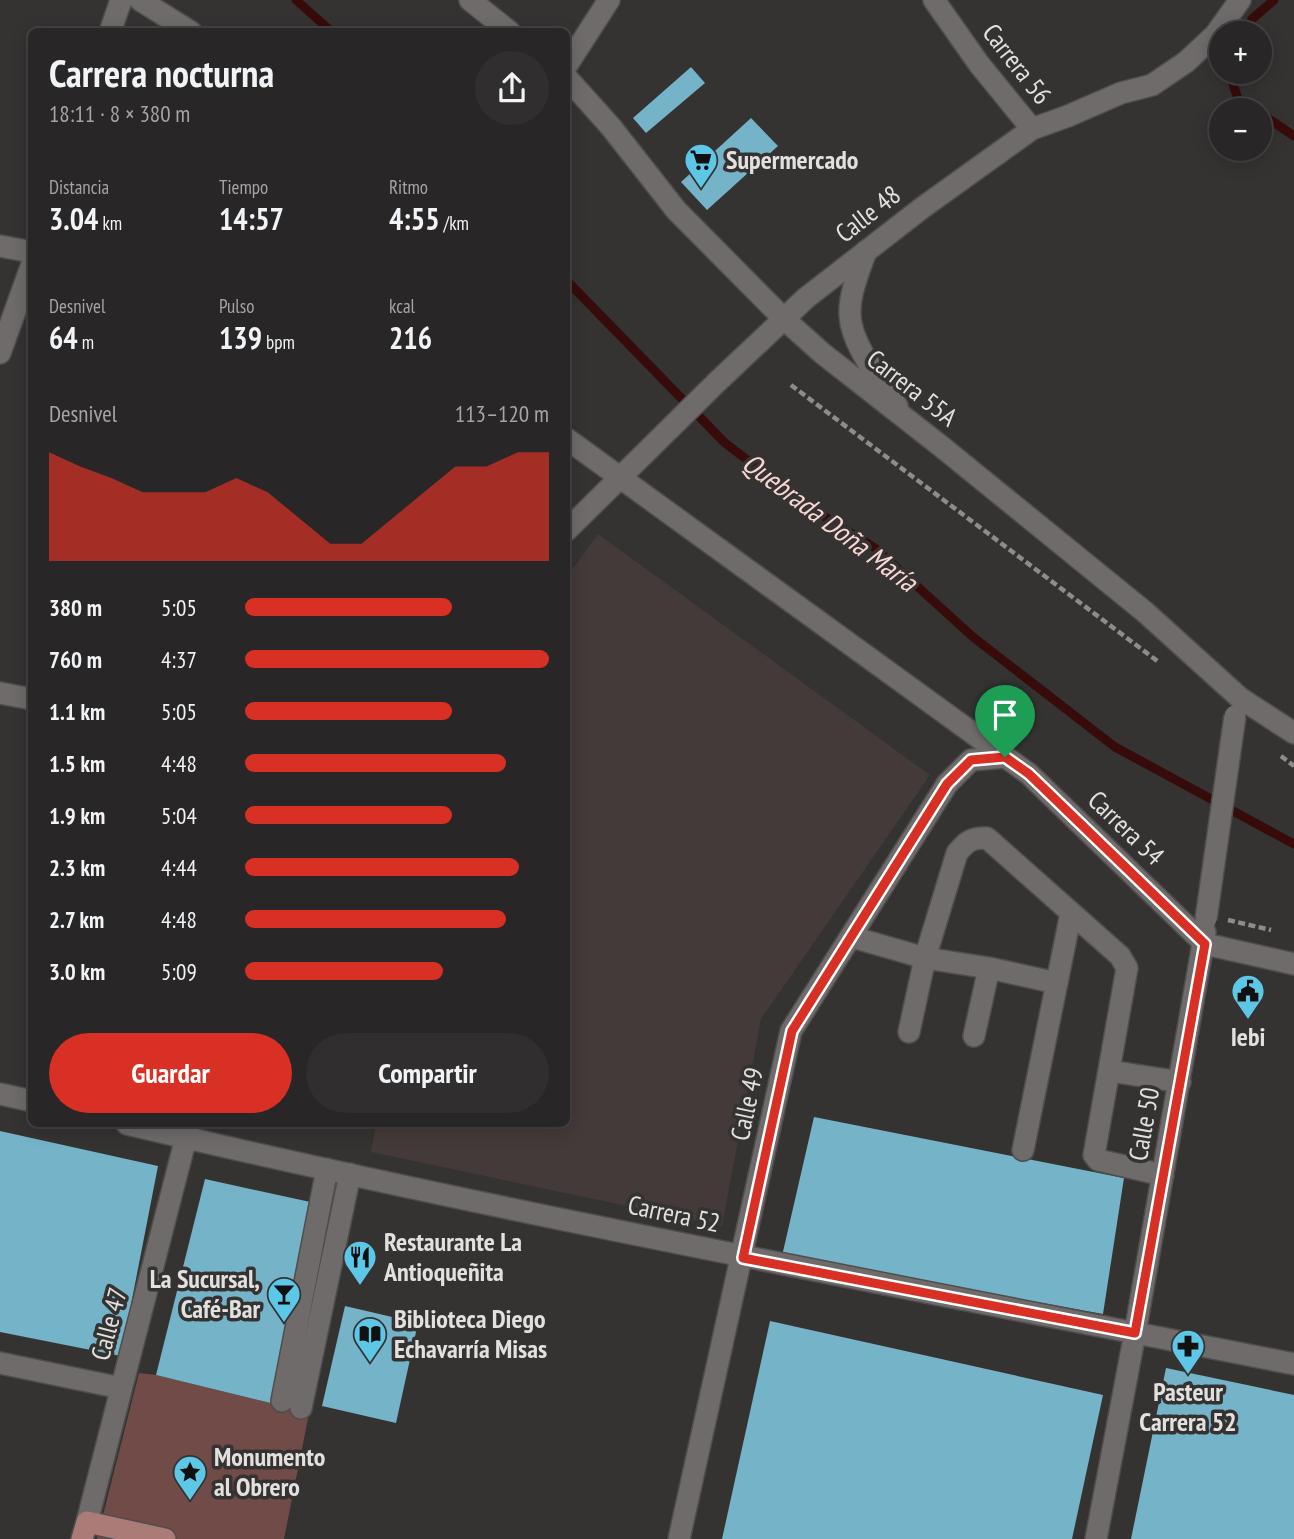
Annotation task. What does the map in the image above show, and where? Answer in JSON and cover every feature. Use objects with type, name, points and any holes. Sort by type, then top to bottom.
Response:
[{"type":"main road","points":[[85,1530],[165,1539]]},
{"type":"street","points":[[111,28],[121,0]]},
{"type":"street","points":[[140,0],[185,28]]},
{"type":"street","points":[[470,0],[505,28]]},
{"type":"street","points":[[570,60],[610,0]]},
{"type":"street","name":"Carrera 56","points":[[934,0],[979,64],[1032,129]]},
{"type":"street","name":"Calle 48","points":[[570,527],[783,318],[866,251],[1032,129],[1121,93],[1152,85],[1186,62],[1215,35],[1240,0]]},
{"type":"street","name":"Carrera 55A","points":[[570,81],[611,127],[677,210],[783,318],[822,353],[1145,612],[1237,707],[1294,733]]},
{"type":"street","points":[[0,246],[28,251]]},
{"type":"street","points":[[866,251],[856,282],[850,315],[858,345],[904,419]]},
{"type":"street","points":[[0,353],[28,275]]},
{"type":"street","name":"Carrera 54","points":[[570,441],[1029,774],[1205,944]]},
{"type":"street","points":[[0,693],[28,698]]},
{"type":"street","name":"Calle 50","points":[[1096,1539],[1205,944],[1237,707]]},
{"type":"street","name":"Calle 49","points":[[680,1539],[792,1031],[947,784],[971,760],[1005,757]]},
{"type":"street","points":[[909,1032],[925,958],[957,853],[965,843],[976,837],[987,838],[1120,956],[1127,968],[1094,1155],[1098,1160],[1163,1175]]},
{"type":"street","points":[[1023,1150],[1070,914]]},
{"type":"street","points":[[852,937],[925,958],[1057,983]]},
{"type":"street","points":[[1205,944],[1294,964]]},
{"type":"street","points":[[974,1036],[989,968]]},
{"type":"street","points":[[1110,1071],[1180,1082]]},
{"type":"street","points":[[0,1094],[28,1100]]},
{"type":"street","name":"Carrera 52","points":[[158,1127],[188,1130],[327,1170],[743,1258],[1294,1364]]},
{"type":"street","name":"Calle 47","points":[[85,1530],[188,1130]]},
{"type":"street","points":[[327,1170],[291,1404],[349,1174]]},
{"type":"street","points":[[0,1363],[121,1388]]},
{"type":"path","points":[[791,384],[1169,669]]},
{"type":"path","points":[[1273,750],[1294,766]]},
{"type":"path","points":[[1207,917],[1282,933]]},
{"type":"shaded area","points":[[598,534],[930,775],[761,1019],[722,1226],[371,1152],[375,1127],[570,1127],[570,573]]},
{"type":"shaded area","points":[[320,1179],[355,1183],[284,1539],[97,1539],[139,1373],[279,1405]]},
{"type":"building","points":[[691,67],[705,83],[646,133],[633,118]]},
{"type":"building","points":[[751,118],[778,146],[707,210],[681,182]]},
{"type":"building","points":[[814,1117],[1124,1178],[1103,1314],[782,1256]]},
{"type":"building","points":[[0,1131],[158,1166],[121,1356],[0,1332]]},
{"type":"building","points":[[205,1179],[315,1203],[279,1405],[156,1375]]},
{"type":"building","name":"Biblioteca Diego Echavarría Misas","points":[[345,1306],[418,1323],[396,1423],[322,1406]]},
{"type":"building","points":[[770,1321],[1103,1395],[1072,1539],[722,1539]]},
{"type":"building","points":[[1166,1368],[1294,1395],[1294,1539],[1131,1539]]},
{"type":"waterway","name":"Quebrada Doña María","points":[[296,0],[328,28]]},
{"type":"waterway","points":[[1251,21],[1274,0]]},
{"type":"waterway","points":[[1233,84],[1238,98]]},
{"type":"waterway","points":[[1272,121],[1294,136]]},
{"type":"waterway","name":"Quebrada Doña María","points":[[570,284],[725,443],[812,509],[875,548],[973,637],[1115,747],[1294,844]]},
{"type":"place","name":"Supermercado","points":[[701,190]]},
{"type":"place","name":"Iebi","points":[[1248,1021]]},
{"type":"place","name":"Restaurante La Antioqueñita","points":[[360,1287]]},
{"type":"place","name":"La Sucursal, Café-Bar","points":[[284,1324]]},
{"type":"place","name":"Biblioteca Diego Echavarría Misas","points":[[370,1364]]},
{"type":"place","name":"Pasteur Carrera 52","points":[[1188,1376]]},
{"type":"place","name":"Monumento al Obrero","points":[[190,1502]]},
{"type":"route","points":[[1005,757],[1029,774],[1205,944],[1135,1333],[743,1258],[792,1031],[947,784],[971,760],[1005,757]]}]
